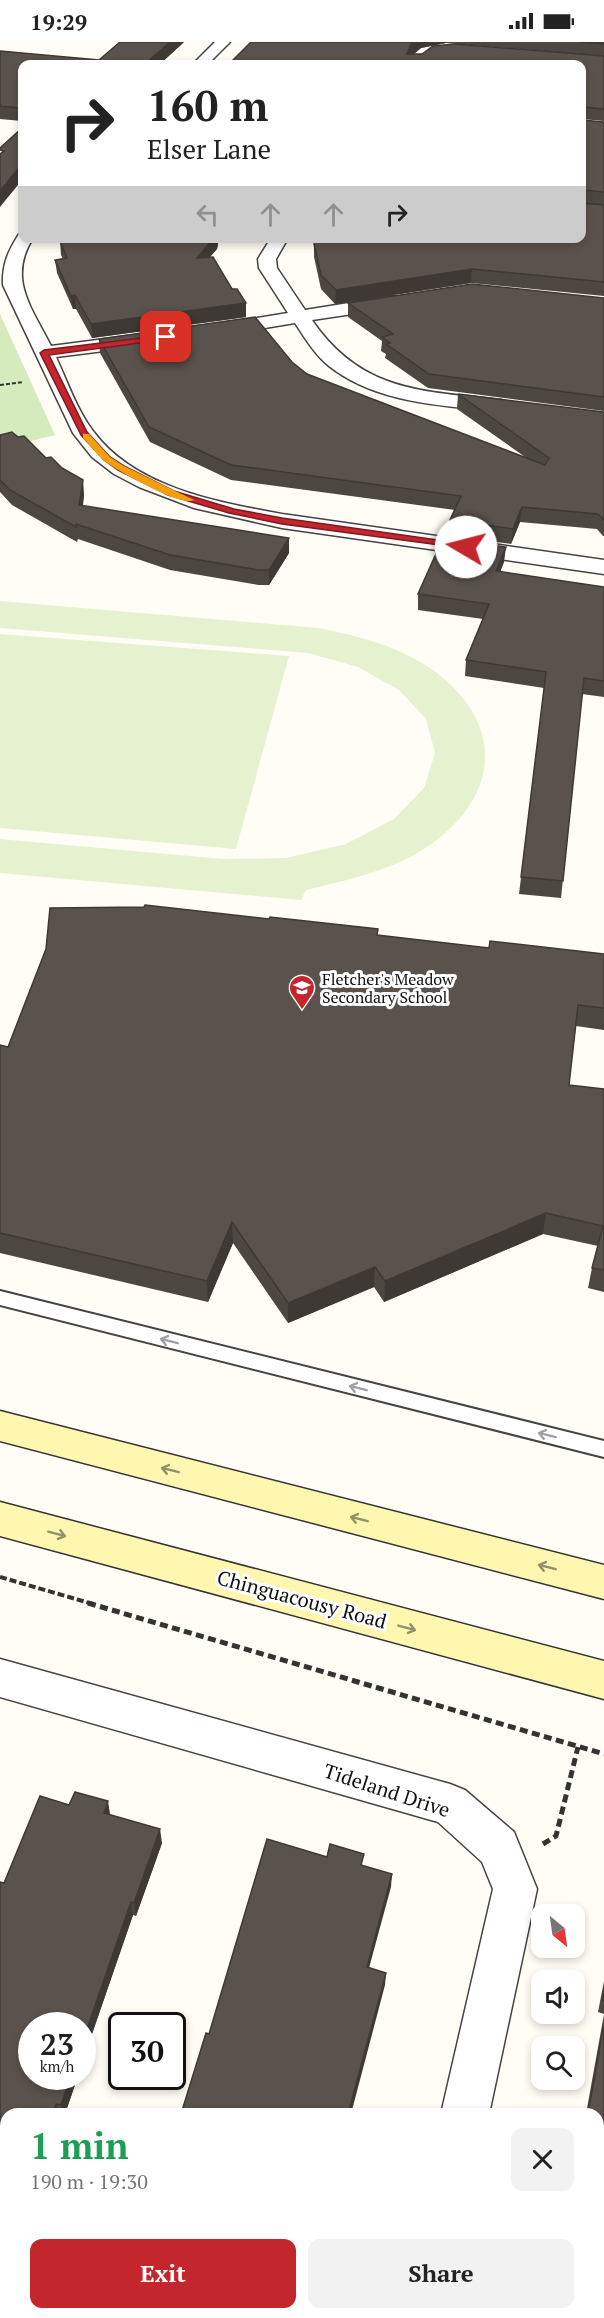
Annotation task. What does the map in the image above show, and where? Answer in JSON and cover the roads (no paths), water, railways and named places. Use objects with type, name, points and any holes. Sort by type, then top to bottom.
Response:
[{"type":"main road","points":[[0,1426],[604,1582]]},
{"type":"main road","name":"Chinguacousy Road","points":[[0,1519],[604,1680]]},
{"type":"street","points":[[204,60],[223,42]]},
{"type":"street","points":[[22,243],[10,270],[12,285],[76,420],[94,446],[121,468],[171,493],[232,512],[604,567]]},
{"type":"street","points":[[276,243],[267,259],[268,268],[335,360],[382,386],[428,397],[524,409]]},
{"type":"street","points":[[194,333],[410,299]]},
{"type":"street","points":[[44,353],[160,338]]},
{"type":"street","name":"Tideland Drive","points":[[0,1678],[450,1805],[498,1847],[515,1889],[466,2108]]},
{"type":"lane","points":[[0,1298],[604,1449]]},
{"type":"place","name":"Fletcher's Meadow Secondary School","points":[[302,1011]]}]
